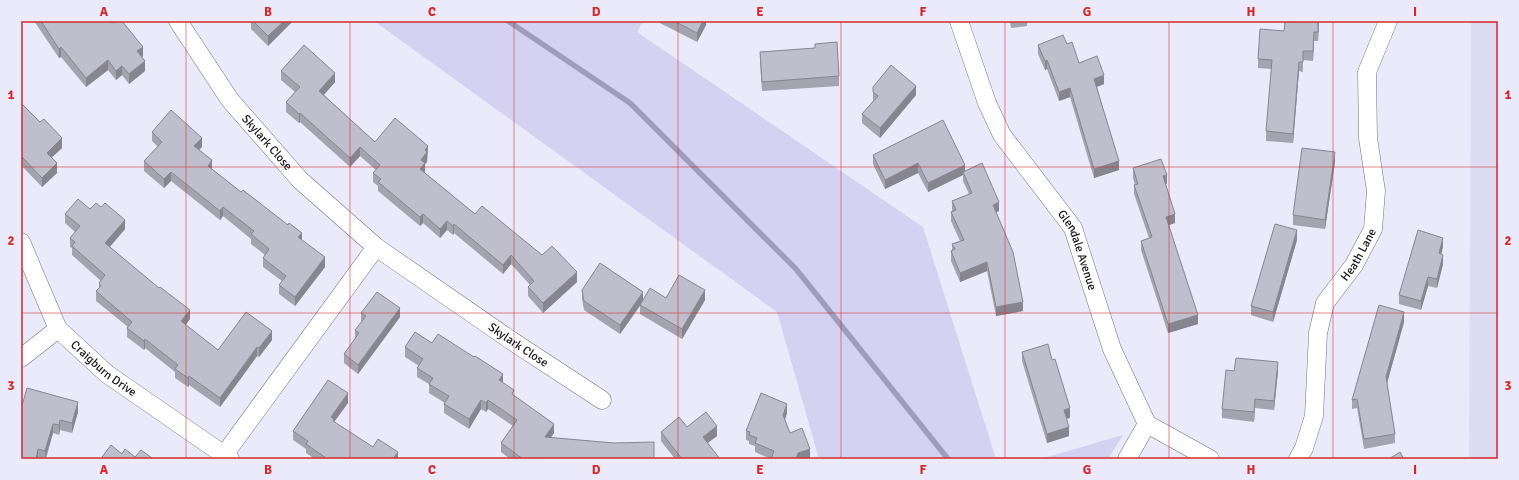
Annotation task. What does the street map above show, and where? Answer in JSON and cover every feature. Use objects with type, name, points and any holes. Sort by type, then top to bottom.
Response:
[{"type":"street","name":"Skylark Close","points":[[178,21],[230,100],[300,180],[376,247],[512,341],[602,400]]},
{"type":"street","name":"Glendale Avenue","points":[[958,21],[987,103],[1002,135],[1073,228],[1112,349],[1147,424]]},
{"type":"street","name":"Heath Lane","points":[[1298,459],[1304,448],[1314,416],[1318,333],[1325,303],[1354,265],[1373,230],[1376,191],[1368,138],[1367,72],[1388,21]]},
{"type":"street","name":"Craigburn Drive","points":[[21,242],[58,329],[107,374],[227,457]]},
{"type":"street","points":[[227,457],[376,247]]},
{"type":"street","points":[[21,358],[58,329]]},
{"type":"street","points":[[1127,459],[1147,424],[1210,459]]},
{"type":"shaded area","points":[[374,21],[643,21],[637,32],[923,227],[996,459],[819,459],[777,312]]},
{"type":"shaded area","points":[[1471,21],[1498,21],[1498,459],[1469,459]]},
{"type":"shaded area","points":[[1123,435],[1108,459],[1040,459]]},
{"type":"building","points":[[41,21],[110,21],[112,23],[115,21],[122,21],[143,47],[137,51],[145,61],[129,74],[122,66],[116,71],[108,60],[86,78],[61,47],[59,49]]},
{"type":"building","points":[[253,21],[284,21],[268,36]]},
{"type":"building","points":[[674,21],[703,21],[697,33]]},
{"type":"building","points":[[1318,21],[1318,32],[1314,32],[1313,51],[1303,51],[1303,62],[1299,62],[1293,134],[1266,131],[1272,60],[1258,59],[1260,29],[1284,31],[1285,22]]},
{"type":"building","points":[[1063,35],[1067,44],[1072,42],[1079,63],[1097,56],[1104,75],[1094,79],[1119,161],[1094,169],[1070,88],[1059,92],[1047,60],[1045,61],[1038,45]]},
{"type":"building","points":[[837,42],[839,76],[762,82],[760,52],[815,48],[815,44]]},
{"type":"building","points":[[304,45],[335,73],[319,91],[375,142],[395,118],[428,146],[425,150],[427,152],[421,160],[425,163],[420,169],[475,214],[482,206],[542,255],[552,246],[577,272],[543,303],[528,287],[534,281],[511,255],[503,265],[454,224],[453,226],[447,221],[440,229],[423,214],[420,217],[378,182],[381,179],[373,173],[380,165],[360,147],[350,158],[286,102],[300,87],[281,71]]},
{"type":"building","points":[[891,65],[916,86],[880,128],[862,114],[878,96],[873,92],[873,87]]},
{"type":"building","points":[[21,103],[40,122],[44,119],[62,138],[47,153],[57,163],[42,178],[21,156]]},
{"type":"building","points":[[171,110],[202,138],[194,146],[212,160],[208,166],[241,192],[243,190],[288,225],[289,223],[302,233],[298,237],[325,257],[295,297],[279,285],[286,276],[263,258],[269,249],[251,234],[254,231],[223,207],[220,211],[171,172],[164,179],[144,161],[162,142],[152,132]]},
{"type":"building","points":[[943,120],[965,165],[928,183],[918,163],[885,180],[873,155]]},
{"type":"building","points":[[1302,148],[1335,152],[1325,220],[1293,215]]},
{"type":"building","points":[[1161,159],[1167,175],[1163,176],[1175,214],[1166,217],[1198,315],[1168,324],[1141,241],[1152,237],[1134,185],[1138,184],[1133,168]]},
{"type":"building","points":[[982,163],[999,202],[993,205],[1013,252],[1023,302],[996,307],[987,262],[960,273],[951,251],[955,249],[952,244],[964,240],[951,212],[956,210],[952,201],[972,193],[963,172]]},
{"type":"building","points":[[78,199],[90,209],[96,203],[101,207],[105,203],[125,220],[105,243],[159,288],[160,287],[190,310],[181,321],[218,350],[246,312],[272,331],[259,348],[257,347],[220,398],[189,376],[188,378],[175,369],[178,365],[145,339],[144,341],[127,328],[132,322],[96,291],[101,286],[99,283],[105,275],[72,246],[75,242],[70,238],[80,226],[65,214]]},
{"type":"building","points":[[1275,224],[1297,230],[1273,312],[1251,306]]},
{"type":"building","points":[[1418,230],[1443,238],[1439,253],[1443,255],[1437,279],[1428,277],[1421,301],[1399,295]]},
{"type":"building","points":[[600,263],[643,292],[620,325],[584,301],[582,290]]},
{"type":"building","points":[[679,275],[705,290],[682,329],[640,305],[650,288],[666,298]]},
{"type":"building","points":[[377,292],[400,308],[358,365],[344,354],[359,333],[355,330],[366,316],[361,313]]},
{"type":"building","points":[[1379,305],[1404,312],[1386,377],[1395,434],[1364,439],[1357,399],[1352,400]]},
{"type":"building","points":[[415,332],[432,343],[438,334],[503,374],[499,380],[514,390],[512,394],[554,424],[545,437],[614,443],[654,442],[654,459],[523,459],[501,443],[517,420],[488,400],[486,403],[481,400],[469,419],[444,404],[449,396],[429,384],[433,378],[417,368],[423,359],[405,347]]},
{"type":"building","points":[[1048,344],[1052,360],[1055,359],[1070,408],[1064,410],[1069,427],[1047,434],[1022,352]]},
{"type":"building","points":[[1236,358],[1278,362],[1274,401],[1255,399],[1254,412],[1222,409],[1226,370],[1234,371]]},
{"type":"building","points":[[328,380],[348,393],[331,417],[334,419],[333,421],[373,447],[378,439],[398,452],[393,459],[325,459],[326,458],[306,444],[308,441],[293,431]]},
{"type":"building","points":[[27,388],[78,402],[72,423],[60,420],[59,425],[53,424],[45,451],[38,449],[36,459],[21,459],[21,409]]},
{"type":"building","points":[[761,393],[787,404],[783,415],[790,433],[802,428],[810,449],[798,453],[796,459],[771,459],[774,451],[755,443],[757,438],[749,435],[750,432],[746,431]]},
{"type":"building","points":[[706,412],[717,426],[703,437],[720,459],[682,459],[661,432],[679,417],[687,427]]},
{"type":"building","points":[[111,445],[122,454],[125,449],[135,457],[141,450],[152,459],[104,459],[102,457]]},
{"type":"building","points":[[1400,452],[1404,459],[1389,459]]},
{"type":"waterway","points":[[508,21],[630,103],[796,269],[948,459]]}]
